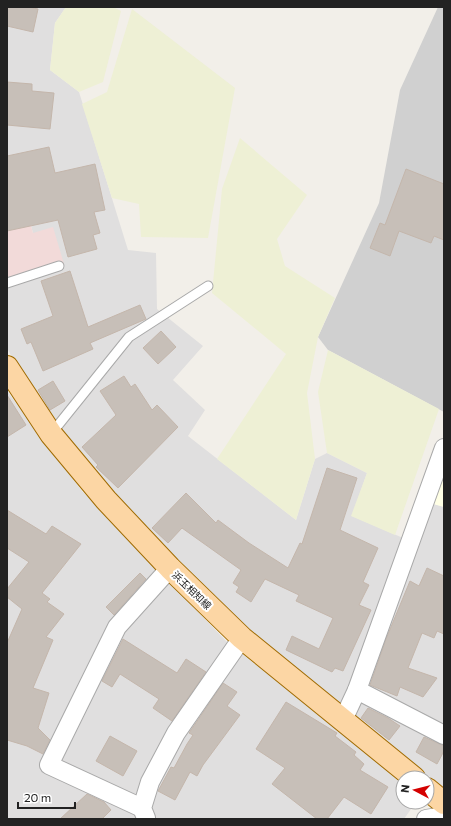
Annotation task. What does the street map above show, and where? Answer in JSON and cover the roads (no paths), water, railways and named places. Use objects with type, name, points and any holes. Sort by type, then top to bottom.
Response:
[{"type":"main road","name":"浜玉相知線","points":[[7,367],[51,434],[106,500],[170,568],[242,638],[404,770]]},
{"type":"main road","points":[[435,796],[444,803]]},
{"type":"street","points":[[343,720],[357,690],[444,448]]},
{"type":"street","points":[[170,568],[117,627],[49,765],[144,814],[150,782],[176,733],[242,638]]},
{"type":"street","points":[[357,690],[444,735]]},
{"type":"street","points":[[426,819],[444,816]]},
{"type":"lane","points":[[7,283],[59,266]]},
{"type":"lane","points":[[51,434],[129,337],[208,286]]}]
